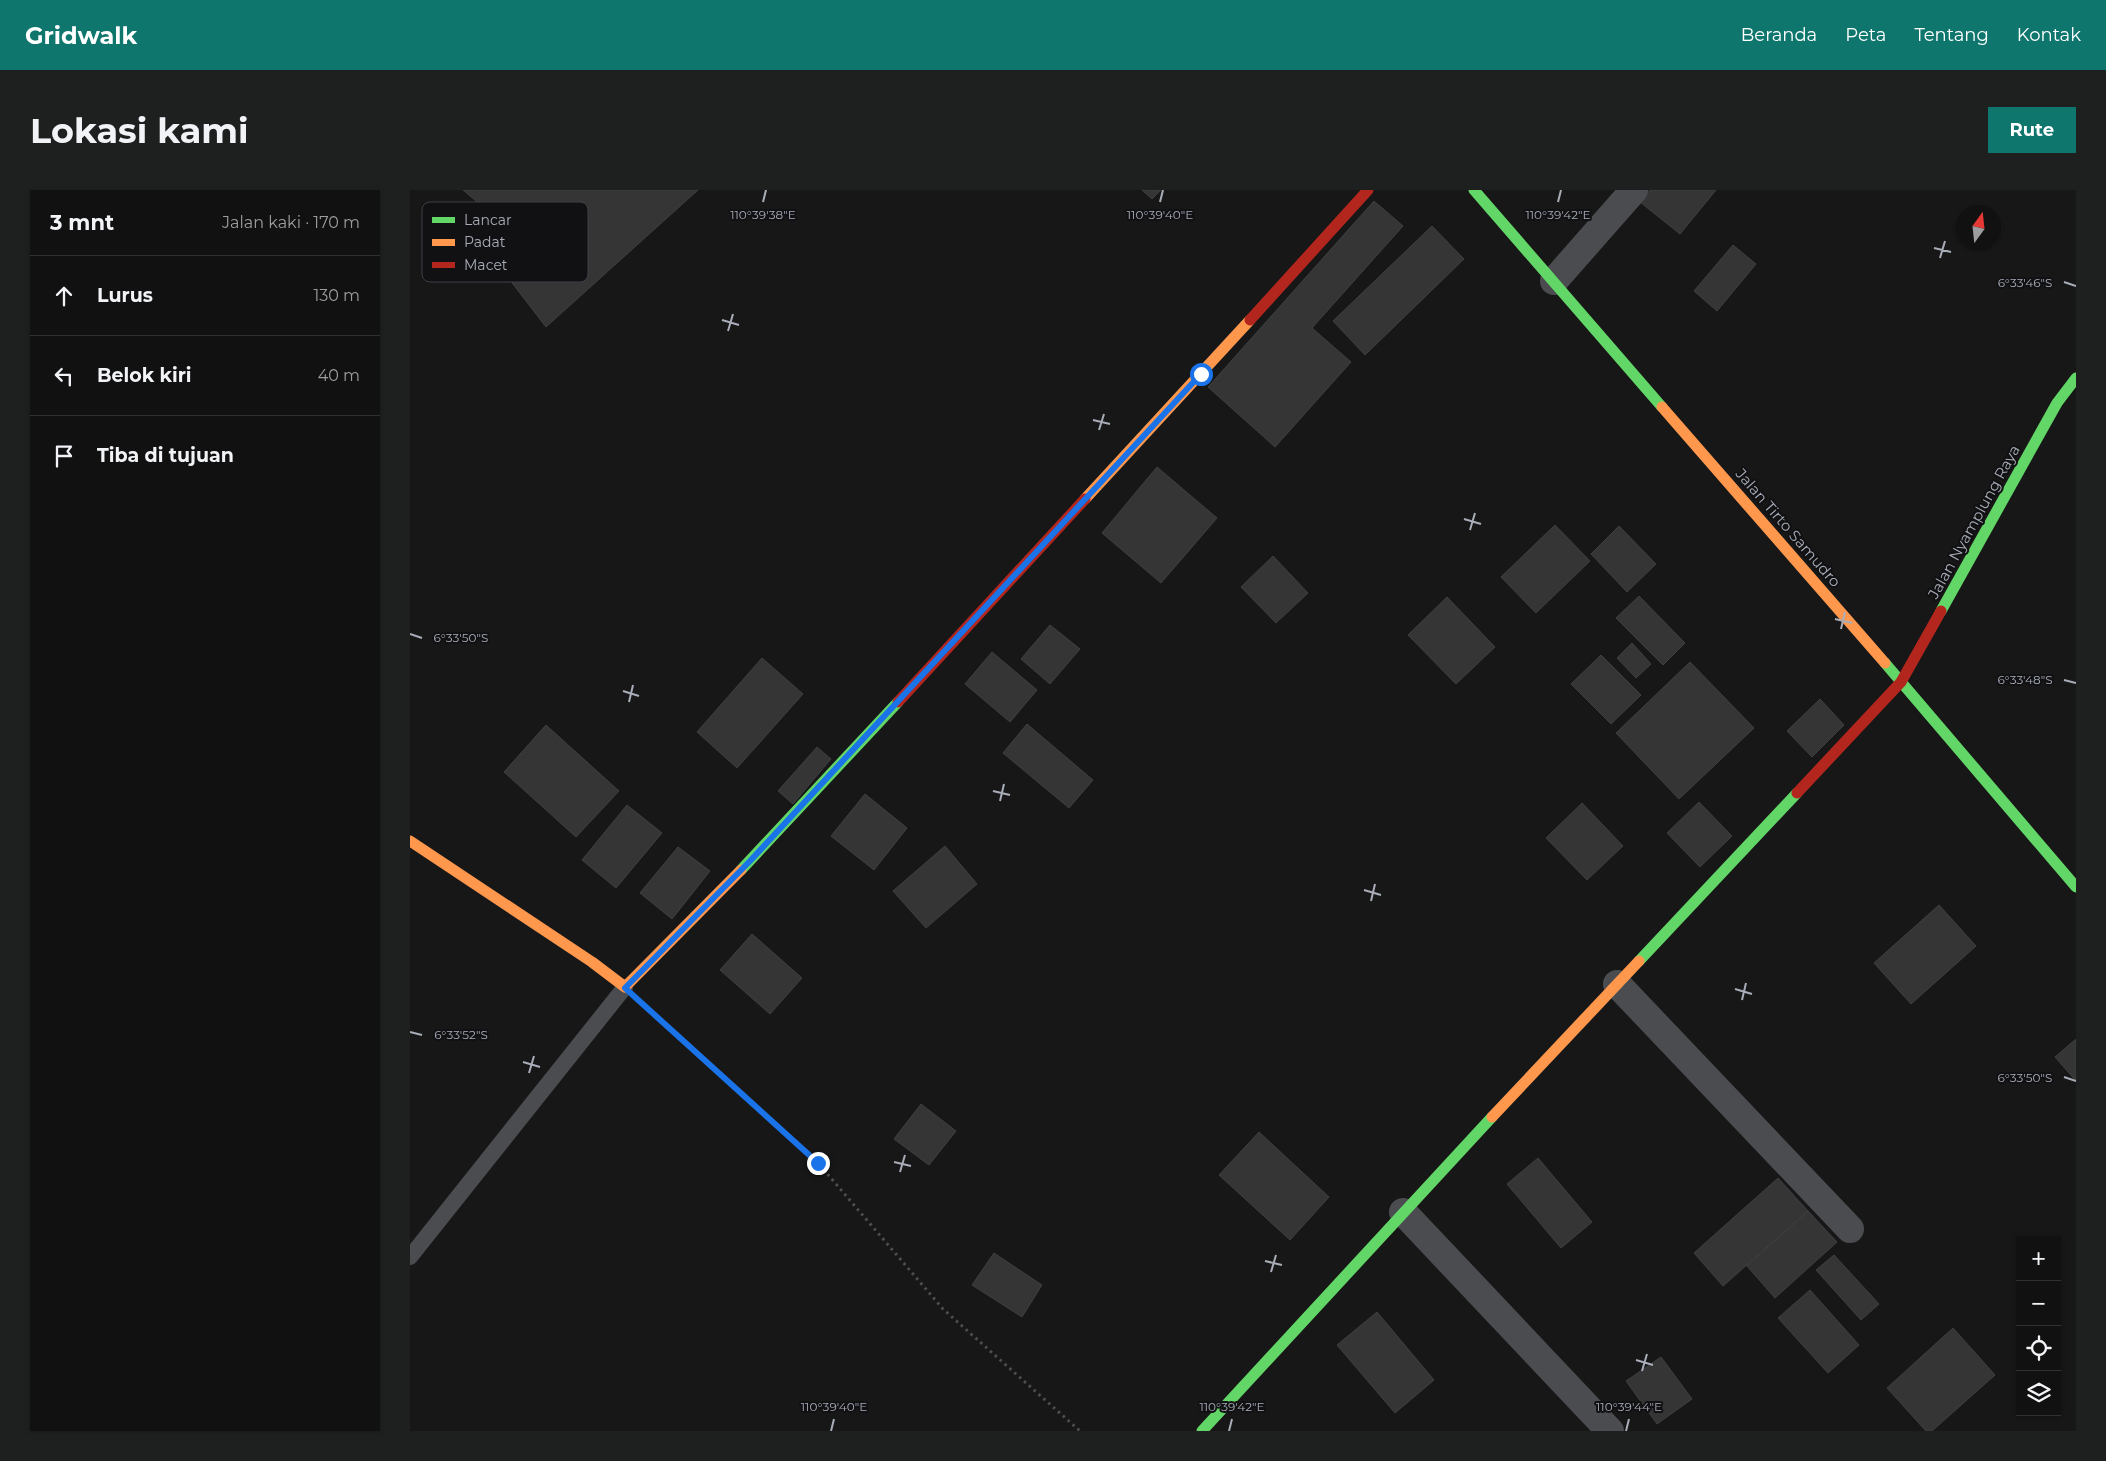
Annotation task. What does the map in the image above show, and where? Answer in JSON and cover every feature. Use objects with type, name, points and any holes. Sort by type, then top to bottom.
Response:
[{"type":"street","points":[[410,841],[592,962],[625,988],[807,799],[1201,374],[1368,190]]},
{"type":"street","name":"Jalan Tirto Samudro","points":[[1474,190],[1554,280],[2076,887]]},
{"type":"street","points":[[1554,280],[1634,190]]},
{"type":"street","name":"Jalan Nyamplung Raya","points":[[1202,1431],[1403,1212],[1901,682],[2057,403],[2076,378]]},
{"type":"street","points":[[1617,984],[1850,1229]]},
{"type":"street","points":[[1403,1212],[1610,1431]]},
{"type":"lane","points":[[410,1256],[625,988]]},
{"type":"path","points":[[625,988],[818,1163],[943,1309],[1080,1431]]},
{"type":"building","points":[[463,190],[698,190],[546,327],[511,282],[588,282],[588,202],[477,202]]},
{"type":"building","points":[[1142,190],[1161,190],[1152,199]]},
{"type":"building","points":[[1650,190],[1716,190],[1680,234],[1640,202]]},
{"type":"building","points":[[1374,201],[1403,226],[1312,328],[1351,362],[1275,447],[1208,387]]},
{"type":"building","points":[[1432,226],[1464,259],[1365,355],[1333,321]]},
{"type":"building","points":[[1733,245],[1756,264],[1717,311],[1694,291]]},
{"type":"building","points":[[1157,467],[1217,518],[1161,583],[1102,533]]},
{"type":"building","points":[[1555,525],[1590,561],[1536,613],[1501,577]]},
{"type":"building","points":[[1619,526],[1656,564],[1627,592],[1591,554]]},
{"type":"building","points":[[1273,556],[1308,593],[1276,623],[1241,587]]},
{"type":"building","points":[[1639,596],[1685,643],[1663,665],[1616,618]]},
{"type":"building","points":[[1447,597],[1495,647],[1456,684],[1408,635]]},
{"type":"building","points":[[1050,625],[1080,649],[1050,684],[1021,659]]},
{"type":"building","points":[[1632,643],[1651,664],[1636,678],[1617,658]]},
{"type":"building","points":[[992,652],[1037,690],[1010,722],[965,684]]},
{"type":"building","points":[[1601,655],[1641,695],[1611,724],[1571,684]]},
{"type":"building","points":[[762,658],[803,694],[737,768],[697,732]]},
{"type":"building","points":[[1690,662],[1754,728],[1679,799],[1616,733]]},
{"type":"building","points":[[1820,699],[1844,725],[1812,757],[1787,731]]},
{"type":"building","points":[[1027,724],[1093,780],[1069,808],[1003,753]]},
{"type":"building","points":[[546,725],[619,791],[576,837],[504,772]]},
{"type":"building","points":[[817,747],[831,759],[793,804],[778,791]]},
{"type":"building","points":[[865,794],[907,828],[874,870],[831,836]]},
{"type":"building","points":[[1699,802],[1732,836],[1700,867],[1667,833]]},
{"type":"building","points":[[1582,803],[1623,846],[1587,880],[1546,838]]},
{"type":"building","points":[[627,805],[662,833],[616,888],[582,860]]},
{"type":"building","points":[[945,846],[977,884],[926,928],[893,891]]},
{"type":"building","points":[[678,847],[710,871],[672,919],[640,893]]},
{"type":"building","points":[[1939,905],[1976,946],[1911,1004],[1874,963]]},
{"type":"building","points":[[752,934],[802,978],[770,1014],[720,970]]},
{"type":"building","points":[[2076,1039],[2076,1081],[2055,1057]]},
{"type":"building","points":[[921,1104],[956,1131],[929,1165],[894,1139]]},
{"type":"building","points":[[1259,1132],[1329,1197],[1290,1240],[1219,1175]]},
{"type":"building","points":[[1538,1158],[1592,1222],[1561,1248],[1507,1184]]},
{"type":"building","points":[[1778,1178],[1808,1211],[1723,1286],[1694,1253]]},
{"type":"building","points":[[1808,1211],[1837,1242],[1775,1298],[1747,1266]]},
{"type":"building","points":[[994,1253],[1042,1285],[1022,1317],[972,1285]]},
{"type":"building","points":[[1834,1255],[1879,1304],[1861,1320],[1816,1270]]},
{"type":"building","points":[[1810,1290],[1859,1345],[1828,1373],[1778,1318]]},
{"type":"building","points":[[1377,1312],[1434,1380],[1395,1413],[1337,1345]]},
{"type":"building","points":[[1953,1328],[1995,1375],[1932,1431],[1926,1431],[1887,1388]]},
{"type":"building","points":[[1661,1357],[1692,1399],[1657,1424],[1626,1381]]},
{"type":"traffic: fast","points":[[1474,190],[1662,407]]},
{"type":"traffic: fast","points":[[1941,611],[2057,403],[2076,378]]},
{"type":"traffic: fast","points":[[1885,663],[2076,887]]},
{"type":"traffic: fast","points":[[741,870],[898,702]]},
{"type":"traffic: fast","points":[[1639,961],[1797,793]]},
{"type":"traffic: fast","points":[[1202,1431],[1492,1117]]},
{"type":"traffic: slow","points":[[1085,499],[1250,320]]},
{"type":"traffic: slow","points":[[1662,407],[1885,663]]},
{"type":"traffic: slow","points":[[410,841],[592,962],[625,987],[741,870]]},
{"type":"traffic: slow","points":[[1492,1117],[1639,961]]},
{"type":"traffic: jam","points":[[1250,320],[1368,190]]},
{"type":"traffic: jam","points":[[898,702],[1085,499]]},
{"type":"traffic: jam","points":[[1797,793],[1901,682],[1941,611]]},
{"type":"route","points":[[818,1163],[625,988],[751,860],[1201,374]]}]
